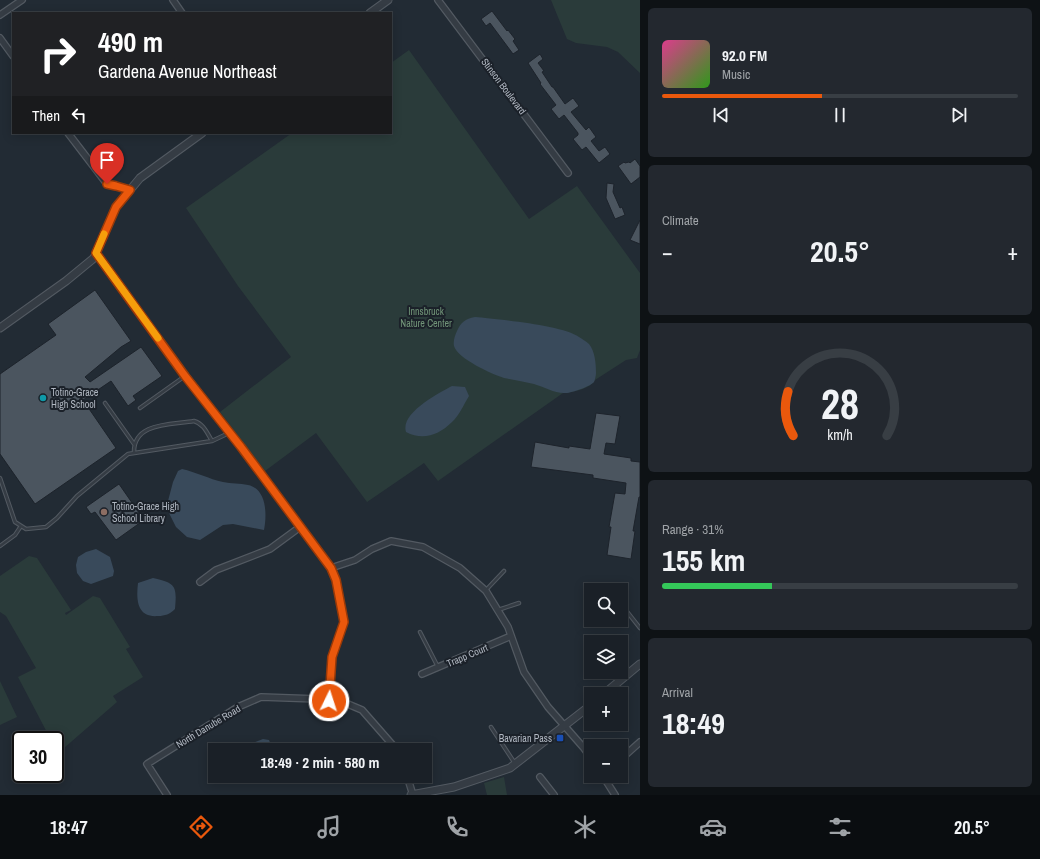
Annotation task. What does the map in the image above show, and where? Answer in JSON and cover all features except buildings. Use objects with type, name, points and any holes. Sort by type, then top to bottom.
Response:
[{"type":"street","points":[[0,15],[22,0]]},
{"type":"street","points":[[173,0],[181,12]]},
{"type":"street","points":[[371,12],[388,0]]},
{"type":"street","name":"Stinson Boulevard","points":[[438,0],[568,173]]},
{"type":"street","points":[[0,38],[12,55]]},
{"type":"street","points":[[69,134],[107,184],[130,190]]},
{"type":"street","points":[[0,328],[66,281],[94,258],[116,207],[140,178],[201,134]]},
{"type":"street","points":[[96,253],[185,376],[230,433],[331,568],[336,580],[344,622],[332,657],[329,701]]},
{"type":"street","points":[[200,582],[216,570],[270,549],[300,527]]},
{"type":"street","points":[[331,568],[354,560],[372,549],[391,541],[423,547],[460,568],[486,591],[508,627],[524,672],[548,707],[584,748]]},
{"type":"street","name":"Trapp Court","points":[[422,674],[511,636]]},
{"type":"street","points":[[612,687],[640,664]]},
{"type":"street","name":"North Danube Road","points":[[167,795],[147,764],[238,707],[261,697],[343,702],[362,710],[391,743]]},
{"type":"street","points":[[409,783],[412,795],[454,787],[510,768],[584,710]]},
{"type":"street","points":[[628,753],[640,742]]},
{"type":"street","points":[[540,777],[554,795]]},
{"type":"street","points":[[607,783],[613,794]]},
{"type":"lane","points":[[140,408],[185,376]]},
{"type":"lane","points":[[105,403],[134,445]]},
{"type":"lane","points":[[134,453],[134,445],[138,436],[145,430],[153,427],[194,421],[203,426],[212,441]]},
{"type":"lane","points":[[0,478],[15,522],[26,529],[46,527],[83,492],[128,454],[212,441],[230,433]]},
{"type":"lane","points":[[0,546],[16,535],[21,526]]},
{"type":"lane","points":[[486,591],[504,571]]},
{"type":"lane","points":[[498,610],[519,603]]},
{"type":"lane","points":[[628,614],[640,628]]},
{"type":"lane","points":[[420,632],[438,668]]},
{"type":"lane","points":[[491,727],[516,764]]},
{"type":"green space","points":[[551,0],[640,0],[640,73],[618,52],[607,47],[576,43],[567,39]]},
{"type":"green space","name":"Innsbruck Nature Center","points":[[409,50],[529,219],[577,186],[640,273],[640,350],[637,358],[626,360],[595,380],[590,386],[563,393],[438,481],[424,463],[367,502],[316,433],[265,471],[220,412],[291,357],[238,286],[186,208],[291,134],[392,134],[392,62]]},
{"type":"green space","points":[[29,556],[37,558],[71,610],[65,613],[66,615],[93,596],[100,598],[130,647],[126,649],[143,677],[113,696],[117,702],[64,748],[64,731],[46,731],[18,677],[36,668],[6,616],[0,612],[0,576]]},
{"type":"green space","points":[[0,681],[17,717],[0,725]]},
{"type":"green space","points":[[504,777],[507,795],[487,795],[484,783]]},
{"type":"water","points":[[475,317],[545,326],[559,329],[579,337],[589,344],[594,354],[596,373],[594,382],[577,391],[562,393],[534,384],[504,378],[468,361],[457,351],[454,346],[454,340],[460,325],[464,321]]},
{"type":"water","points":[[452,386],[465,387],[469,396],[455,419],[447,427],[436,433],[425,436],[412,435],[406,432],[406,425],[414,411],[422,404]]},
{"type":"water","points":[[182,469],[226,483],[245,484],[254,487],[259,492],[264,503],[264,530],[233,524],[223,525],[200,540],[187,537],[176,527],[169,513],[168,501],[173,482],[178,471]]},
{"type":"water","points":[[96,549],[110,557],[114,571],[113,576],[91,584],[83,581],[77,573],[76,565],[78,557],[86,552]]},
{"type":"water","points":[[153,578],[171,584],[175,590],[175,609],[161,616],[151,616],[146,614],[139,607],[137,596],[138,583]]},
{"type":"water","points":[[263,739],[269,740],[270,743],[252,743]]},
{"type":"slow traffic","points":[[104,234],[96,253],[158,338]]},
{"type":"place","name":"Totino-Grace High School","points":[[43,398]]},
{"type":"place","name":"Totino-Grace High School Library","points":[[104,512]]},
{"type":"place","name":"Bavarian Pass","points":[[560,738]]},
{"type":"route","points":[[107,184],[130,190],[116,207],[96,253],[185,376],[241,447],[331,568],[336,580],[344,622],[332,657],[329,701]]}]
